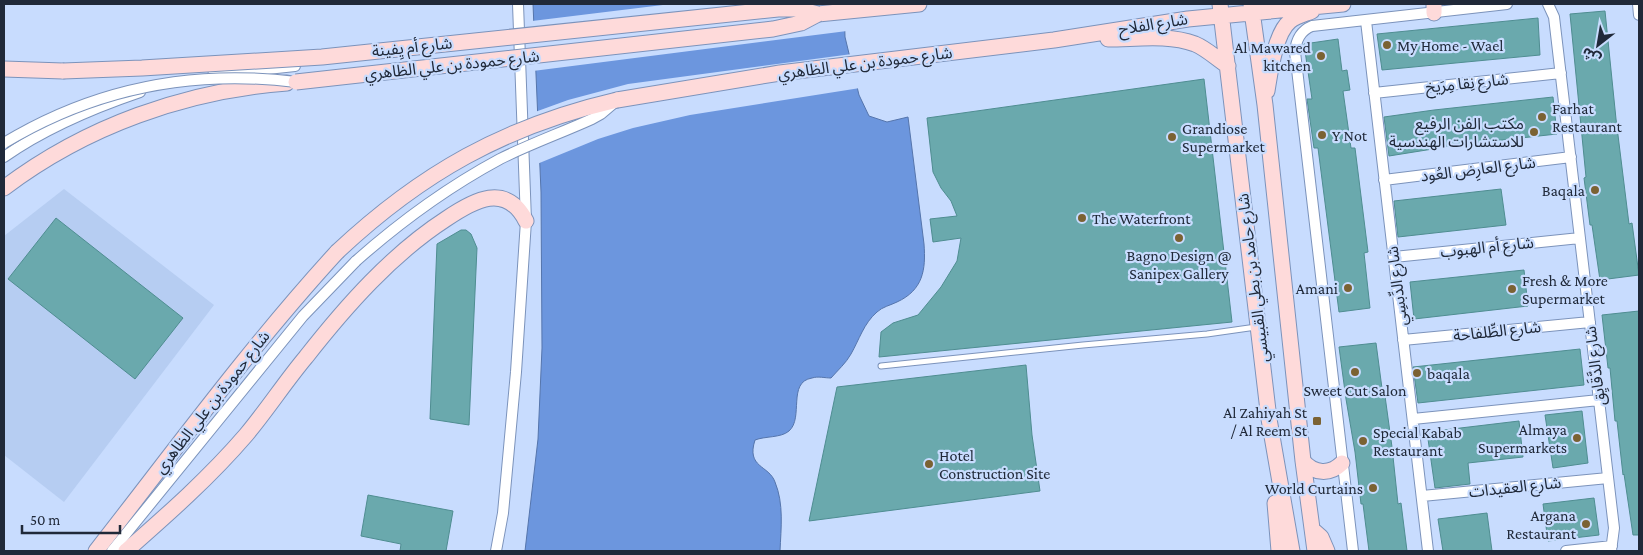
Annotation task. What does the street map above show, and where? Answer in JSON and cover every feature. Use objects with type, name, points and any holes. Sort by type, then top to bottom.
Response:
[{"type":"main road","name":"شارع حمودة بن علي الظاهري","points":[[4,188],[34,166],[86,137],[134,116],[214,93],[269,84],[773,30],[801,23],[818,14],[919,4]]},
{"type":"main road","name":"شارع الفلاح","points":[[1054,40],[1188,19],[1220,10],[1343,4]]},
{"type":"main road","points":[[1265,105],[1274,52],[1285,28],[1290,21],[1322,6]]},
{"type":"main road","name":"شارع حامد بن بطي القبيسي","points":[[1252,8],[1265,105],[1303,461],[1315,551]]},
{"type":"main road","name":"شارع أم يِفينة","points":[[4,69],[73,70],[253,62],[459,43],[778,9],[798,9],[818,14]]},
{"type":"main road","name":"شارع حامد بن بطي القبيسي","points":[[1220,10],[1269,419],[1292,551]]},
{"type":"main road","points":[[1054,40],[1171,38],[1196,45],[1228,66]]},
{"type":"main road","name":"شارع حمودة بن علي الظاهري","points":[[96,551],[256,345],[337,252],[358,232],[412,190],[473,151],[526,127],[556,116],[617,100],[780,73],[1054,40]]},
{"type":"main road","points":[[126,551],[182,502],[226,457],[270,406],[324,334],[397,257],[439,223],[476,201],[483,199],[491,198],[506,201],[518,209],[526,221]]},
{"type":"main road","points":[[1269,419],[1279,551]]},
{"type":"main road","points":[[1303,461],[1313,470],[1319,472],[1332,471],[1342,463]]},
{"type":"main road","points":[[1312,529],[1321,537],[1327,551]]},
{"type":"street","points":[[496,551],[503,513],[516,372],[526,221],[518,4]]},
{"type":"street","points":[[1352,551],[1295,52],[1296,44],[1304,30],[1312,26],[1366,21],[1434,8],[1507,4]]},
{"type":"street","name":"شارع الدَّقَايِق","points":[[1548,4],[1554,18],[1561,73],[1614,528],[1611,549]]},
{"type":"street","points":[[1638,4],[1639,15]]},
{"type":"street","name":"شارع الدِّبسِي","points":[[1366,21],[1428,551]]},
{"type":"street","name":"شارع حمودة بن علي الظاهري","points":[[4,157],[39,136],[84,113],[143,91],[181,81],[236,72],[520,42]]},
{"type":"street","name":"شارع نِقا مِرَيخ","points":[[1374,94],[1561,73]]},
{"type":"street","points":[[4,143],[36,125],[80,105],[142,86],[187,79],[214,78],[269,79],[296,82]]},
{"type":"street","name":"شارع حمودة بن علي الظاهري","points":[[112,551],[303,316],[356,261],[405,220],[457,184],[527,146],[596,116],[617,100]]},
{"type":"street","name":"شارع العارِض العُود","points":[[1384,180],[1571,157]]},
{"type":"street","name":"شارع أم الهبوب","points":[[1394,256],[1580,238]]},
{"type":"street","name":"شارع الطِّلفاحة","points":[[1403,340],[1590,322]]},
{"type":"street","points":[[1413,419],[1599,400]]},
{"type":"street","name":"شارع العقيدات","points":[[1422,496],[1608,478]]},
{"type":"street","points":[[1566,551],[1611,549]]},
{"type":"lane","points":[[881,366],[1207,334],[1258,327]]},
{"type":"shaded area","points":[[64,189],[214,305],[64,502],[4,455],[4,236]]},
{"type":"water","points":[[533,4],[844,4],[845,37],[859,95],[869,116],[887,122],[908,117],[924,244],[924,262],[921,278],[912,292],[906,297],[881,309],[872,316],[849,357],[831,378],[817,377],[804,381],[800,386],[795,418],[789,431],[782,435],[755,440],[753,456],[759,465],[772,476],[778,490],[781,516],[780,551],[525,551],[538,439],[542,348],[541,192]]},
{"type":"pier","points":[[671,4],[847,4],[847,31],[533,71],[532,21]]},
{"type":"pier","points":[[852,54],[860,88],[690,115],[633,128],[598,139],[537,164],[535,112],[568,100],[628,84]]},
{"type":"building","points":[[1605,11],[1629,224],[1632,223],[1639,275],[1600,280],[1584,178],[1586,177],[1570,14]]},
{"type":"building","points":[[1538,18],[1540,55],[1382,70],[1377,34]]},
{"type":"building","points":[[1338,39],[1342,71],[1347,70],[1350,90],[1343,91],[1351,148],[1355,148],[1368,252],[1364,253],[1370,308],[1339,312],[1318,148],[1314,148],[1307,99],[1312,99],[1304,44]]},
{"type":"building","name":"The Waterfront","points":[[1204,79],[1232,322],[879,357],[881,332],[893,323],[918,315],[941,287],[957,261],[961,238],[933,242],[930,219],[957,216],[951,201],[941,188],[933,172],[927,118]]},
{"type":"building","points":[[1553,97],[1557,134],[1439,147],[1389,156],[1384,117]]},
{"type":"building","points":[[1501,189],[1506,225],[1398,237],[1394,201]]},
{"type":"building","points":[[56,218],[183,318],[135,379],[8,279]]},
{"type":"building","points":[[461,230],[466,230],[471,234],[477,248],[469,425],[430,419],[437,244]]},
{"type":"building","points":[[1524,270],[1528,306],[1414,319],[1410,282]]},
{"type":"building","points":[[1639,311],[1639,535],[1633,535],[1623,475],[1617,421],[1615,421],[1602,315]]},
{"type":"building","points":[[1376,343],[1392,447],[1398,504],[1401,503],[1407,551],[1369,551],[1363,504],[1361,504],[1339,347]]},
{"type":"building","points":[[1580,349],[1584,385],[1418,403],[1413,367]]},
{"type":"building","name":"Hotel Construction Site","points":[[1026,365],[1032,435],[1040,491],[809,521],[837,387]]},
{"type":"building","points":[[1582,411],[1588,463],[1553,468],[1545,415]]},
{"type":"building","points":[[1519,421],[1523,457],[1468,463],[1470,484],[1435,488],[1427,432]]},
{"type":"building","points":[[368,495],[453,511],[446,551],[400,551],[401,544],[361,536]]},
{"type":"building","points":[[1594,498],[1599,535],[1548,541],[1543,504]]},
{"type":"building","points":[[1487,513],[1492,551],[1443,551],[1438,519]]},
{"type":"place","name":"My Home - Wael","points":[[1387,45]]},
{"type":"place","name":"Al Mawared kitchen","points":[[1321,56]]},
{"type":"place","name":"Farhat Restaurant","points":[[1542,117]]},
{"type":"place","name":"مكتب الفن الرفيع للاستشارات الهندسية","points":[[1534,132]]},
{"type":"place","name":"Y Not","points":[[1322,135]]},
{"type":"place","name":"Grandiose Supermarket","points":[[1172,137]]},
{"type":"place","name":"Baqala","points":[[1595,190]]},
{"type":"place","name":"The Waterfront","points":[[1082,218]]},
{"type":"place","name":"Bagno Design @ Sanipex Gallery","points":[[1179,238]]},
{"type":"place","name":"Amani","points":[[1348,288]]},
{"type":"place","name":"Fresh & More Supermarket","points":[[1512,289]]},
{"type":"place","name":"Sweet Cut Salon","points":[[1355,372]]},
{"type":"place","name":"baqala","points":[[1417,373]]},
{"type":"place","name":"Al Zahiyah St / Al Reem St","points":[[1317,421]]},
{"type":"place","name":"Almaya Supermarkets","points":[[1577,438]]},
{"type":"place","name":"Special Kabab Restaurant","points":[[1363,441]]},
{"type":"place","name":"Hotel Construction Site","points":[[929,464]]},
{"type":"place","name":"World Curtains","points":[[1373,488]]},
{"type":"place","name":"Argana Restaurant","points":[[1586,524]]}]
